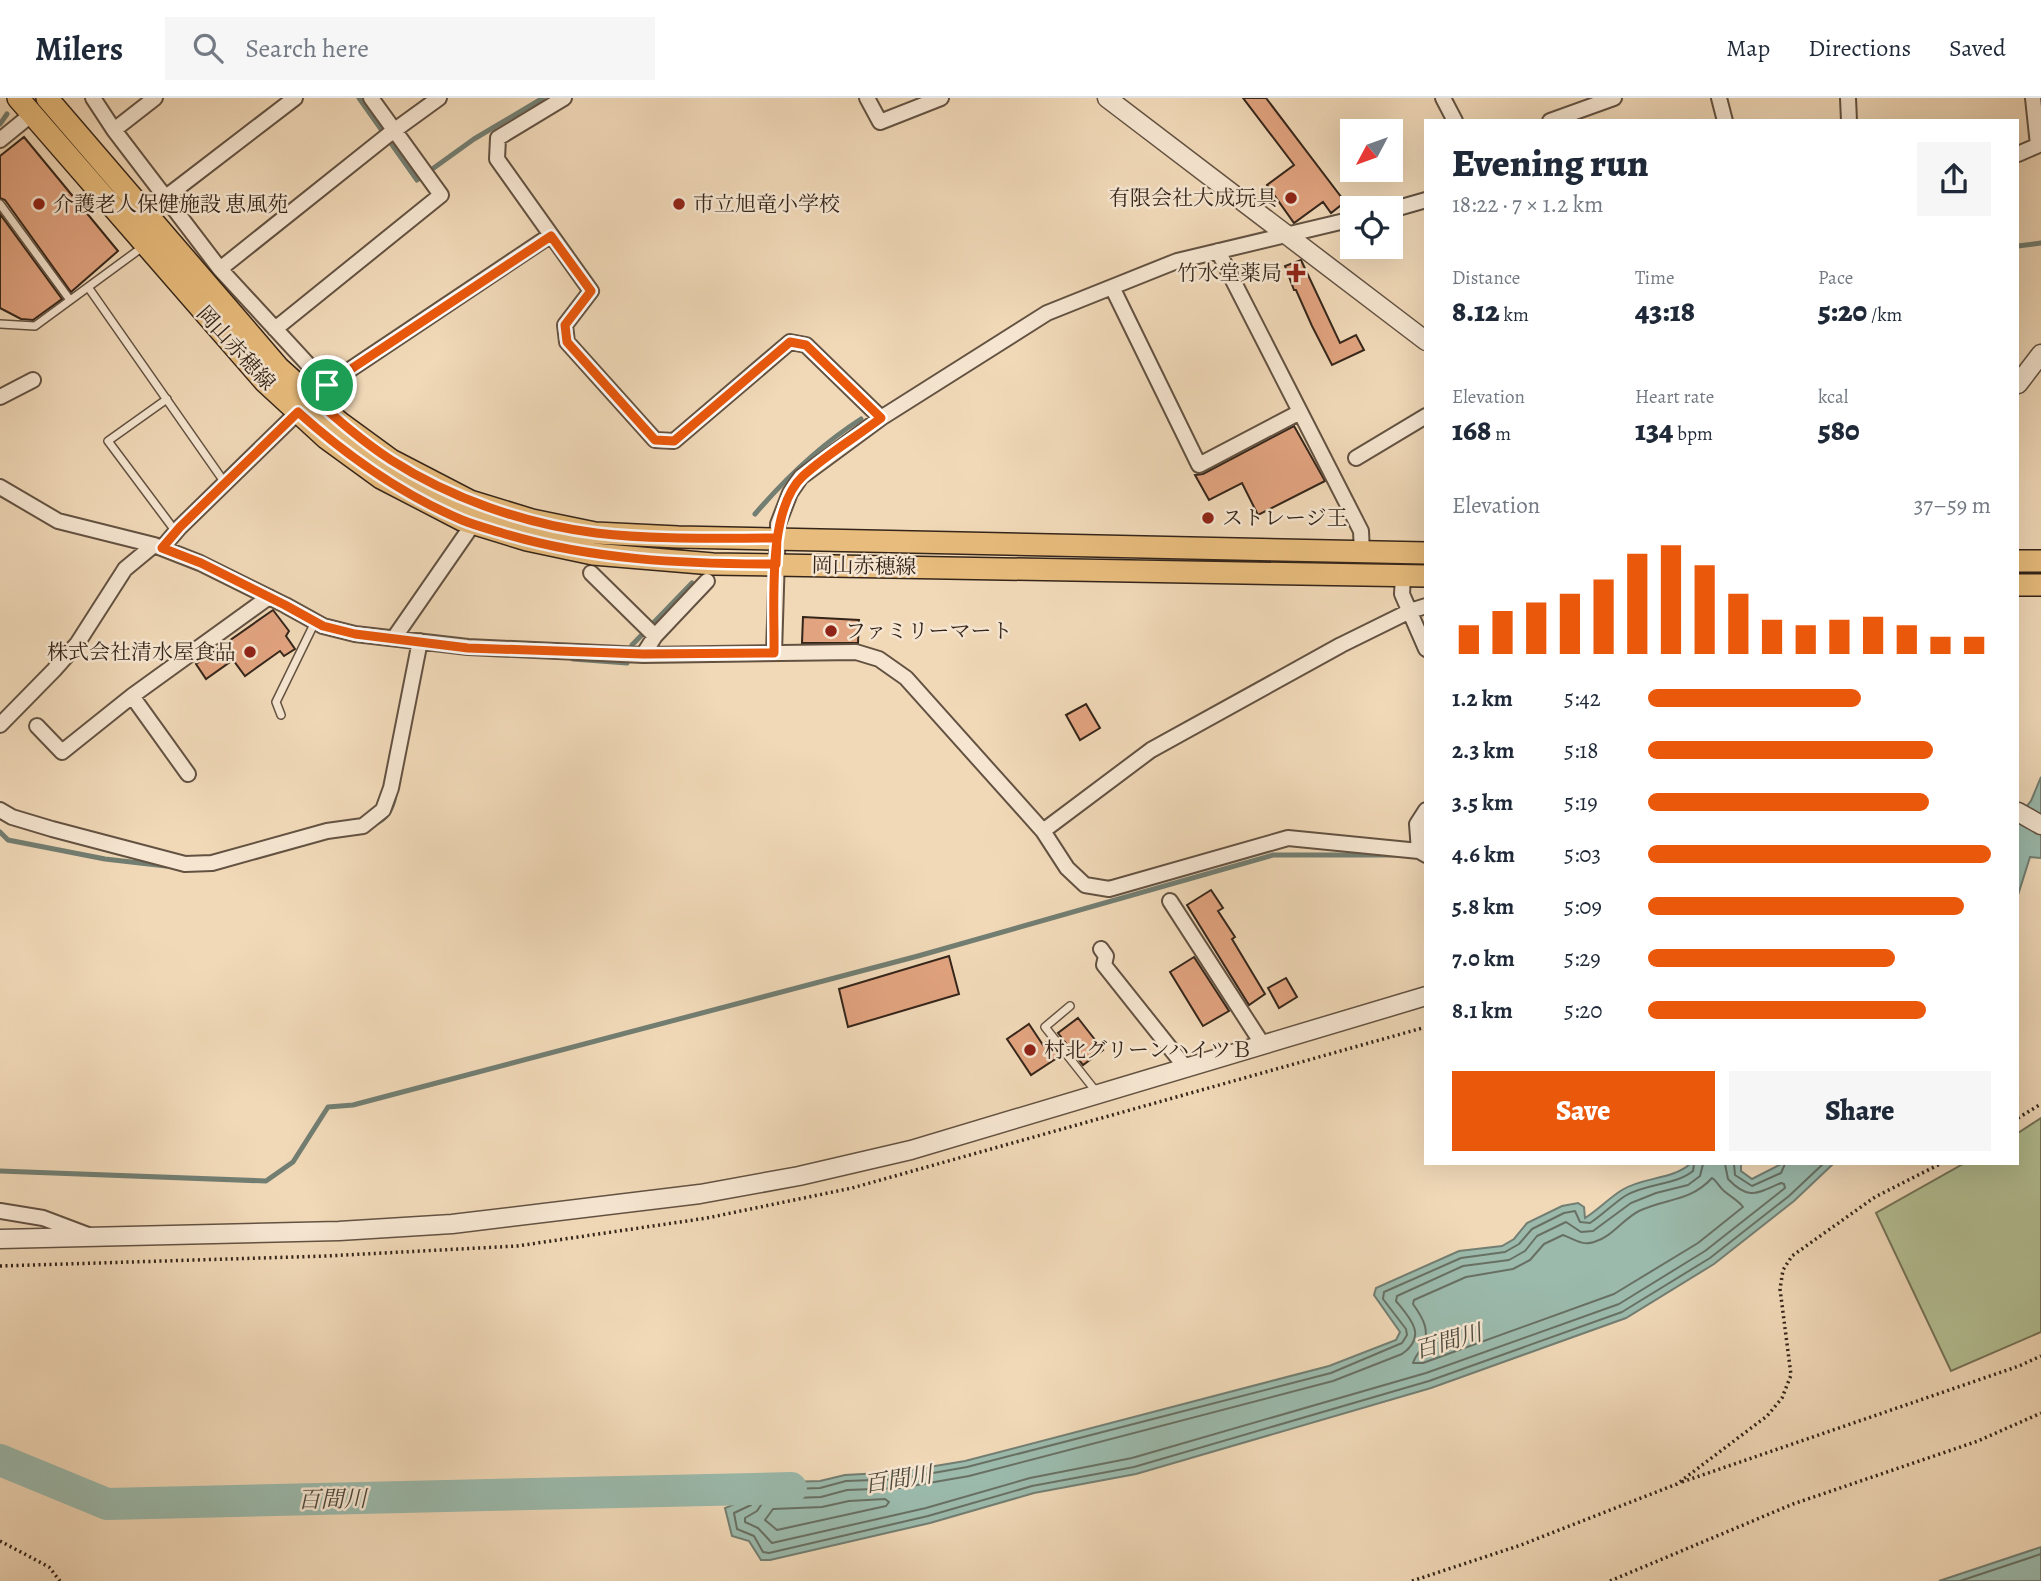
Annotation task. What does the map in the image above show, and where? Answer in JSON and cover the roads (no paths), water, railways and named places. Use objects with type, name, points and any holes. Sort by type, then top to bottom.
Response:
[{"type":"main road","name":"岡山赤穂線","points":[[39,101],[144,246],[265,382],[312,398]]},
{"type":"main road","name":"岡山赤穂線","points":[[39,101],[279,368],[340,422],[391,460],[470,501],[520,517],[596,533],[1424,553]]},
{"type":"main road","name":"岡山赤穂線","points":[[312,398],[326,438],[381,478],[473,524],[527,540],[593,554],[713,564],[1424,576]]},
{"type":"main road","points":[[2019,561],[2041,561]]},
{"type":"main road","points":[[2019,585],[2041,585]]},
{"type":"street","points":[[93,98],[114,130],[220,269],[275,329],[312,398]]},
{"type":"street","points":[[114,130],[155,98]]},
{"type":"street","points":[[166,197],[295,98]]},
{"type":"street","points":[[275,329],[440,195],[426,174],[388,134],[372,98]]},
{"type":"street","points":[[220,269],[388,134],[439,98]]},
{"type":"street","points":[[564,98],[498,138],[497,159],[591,291],[565,325],[567,342],[655,440],[674,441],[790,342],[806,345],[881,418]]},
{"type":"street","points":[[867,98],[880,122],[941,98]]},
{"type":"street","points":[[1107,98],[1424,339]]},
{"type":"street","points":[[1443,98],[1454,119]]},
{"type":"street","points":[[1556,119],[1614,98]]},
{"type":"street","points":[[1719,98],[1724,119]]},
{"type":"street","points":[[1849,98],[1849,119]]},
{"type":"street","points":[[2019,154],[2040,145],[2033,98]]},
{"type":"street","points":[[0,139],[39,101]]},
{"type":"street","points":[[1403,207],[1424,201]]},
{"type":"street","points":[[774,653],[777,538],[782,511],[801,477],[881,418],[1047,313],[1177,261],[1340,222]]},
{"type":"street","points":[[0,725],[77,643],[125,569],[176,532],[312,398],[551,236]]},
{"type":"street","points":[[1218,251],[1361,531],[1362,552]]},
{"type":"street","points":[[1112,287],[1199,465],[1300,412]]},
{"type":"street","points":[[2019,383],[2041,354]]},
{"type":"street","points":[[0,397],[33,380]]},
{"type":"street","points":[[1356,458],[1424,416]]},
{"type":"street","points":[[0,487],[58,521],[158,547],[201,563],[323,626],[355,634],[468,648],[634,654],[856,652],[879,659],[906,678],[1043,831],[1067,868],[1085,885],[1109,889],[1288,838],[1423,853],[1417,824],[1424,813]]},
{"type":"street","points":[[394,638],[473,524]]},
{"type":"street","points":[[591,573],[650,631]]},
{"type":"street","points":[[1403,576],[1402,594],[1424,644]]},
{"type":"street","points":[[634,654],[650,631],[707,581]]},
{"type":"street","points":[[37,726],[62,752],[132,696],[269,597]]},
{"type":"street","points":[[1043,831],[1151,750],[1341,645],[1424,607]]},
{"type":"street","points":[[0,810],[12,817],[52,829],[185,864],[212,863],[327,831],[362,826],[383,810],[391,788],[420,641]]},
{"type":"street","points":[[132,696],[188,774]]},
{"type":"street","points":[[2019,813],[2041,825]]},
{"type":"street","points":[[1170,901],[1263,1045]]},
{"type":"street","points":[[1101,949],[1106,956],[1104,965],[1186,1068]]},
{"type":"street","points":[[0,1239],[339,1231],[452,1224],[700,1194],[799,1176],[912,1150],[1424,997]]},
{"type":"street","points":[[0,1211],[43,1218],[90,1236]]},
{"type":"lane","points":[[0,204],[70,300]]},
{"type":"lane","points":[[0,324],[35,326],[144,246]]},
{"type":"lane","points":[[88,287],[225,483]]},
{"type":"lane","points":[[167,399],[108,441],[176,532]]},
{"type":"lane","points":[[281,715],[276,702],[315,622]]},
{"type":"lane","points":[[1070,1006],[1045,1027],[1098,1095]]},
{"type":"water","points":[[2041,777],[2041,858],[2030,857],[2019,892],[2019,816],[2031,801]]},
{"type":"water","points":[[1689,1165],[1741,1165],[1741,1171],[1752,1179],[1779,1165],[1832,1165],[1794,1201],[1714,1264],[1626,1318],[1431,1388],[1136,1474],[1034,1493],[930,1523],[770,1560],[761,1560],[749,1541],[732,1536],[725,1508],[747,1499],[751,1483],[820,1481],[845,1475],[899,1472],[965,1461],[1329,1366],[1396,1340],[1400,1332],[1374,1295],[1376,1288],[1459,1251],[1502,1246],[1514,1239],[1527,1223],[1562,1206],[1578,1203],[1584,1207],[1585,1218],[1630,1186]]},
{"type":"water","points":[[2041,1547],[2041,1581],[1939,1581]]},
{"type":"waterway","points":[[359,98],[417,180],[474,139],[543,98]]},
{"type":"waterway","points":[[0,124],[7,114]]},
{"type":"waterway","points":[[2019,246],[2041,243]]},
{"type":"waterway","points":[[755,514],[805,463],[832,439],[861,419]]},
{"type":"waterway","points":[[573,659],[627,663],[632,645],[692,583]]},
{"type":"waterway","points":[[373,824],[388,813],[395,795]]},
{"type":"waterway","points":[[0,832],[8,840],[105,859],[166,866]]},
{"type":"waterway","points":[[0,1171],[266,1181],[293,1162],[328,1107],[353,1105],[918,956],[1273,855],[1396,855]]},
{"type":"waterway","name":"百間川","points":[[0,1460],[107,1504],[791,1488]]},
{"type":"place","name":"有限会社大成玩具","points":[[1291,198]]},
{"type":"place","name":"介護老人保健施設 恵風苑","points":[[39,204]]},
{"type":"place","name":"市立旭竜小学校","points":[[679,204]]},
{"type":"place","name":"竹水堂薬局","points":[[1296,273]]},
{"type":"place","name":"ストレージ王","points":[[1208,518]]},
{"type":"place","name":"ファミリーマート","points":[[831,631]]},
{"type":"place","name":"株式会社清水屋食品","points":[[250,652]]},
{"type":"place","name":"村北グリーンハイツＢ","points":[[1030,1050]]}]
